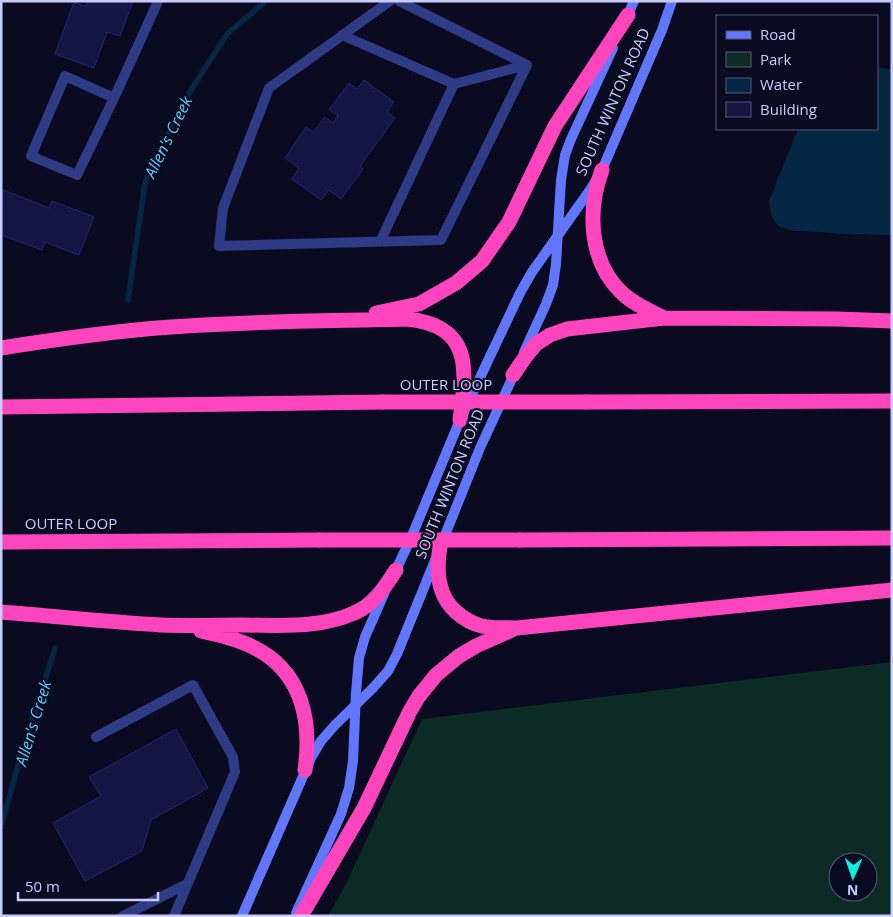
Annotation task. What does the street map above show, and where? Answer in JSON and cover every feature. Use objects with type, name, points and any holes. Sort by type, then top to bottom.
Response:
[{"type":"highway","points":[[338,321],[419,304],[456,282],[482,261],[509,222],[555,126],[631,8]]},
{"type":"highway","points":[[602,170],[595,191],[592,218],[601,263],[613,284],[622,293],[634,302],[664,318]]},
{"type":"highway","points":[[513,375],[536,344],[558,331],[577,328],[664,318],[838,318],[892,321]]},
{"type":"highway","points":[[1,348],[96,334],[154,328],[232,324],[416,320],[438,327],[450,334],[458,344],[462,358],[463,392],[460,420]]},
{"type":"highway","name":"OUTER LOOP","points":[[1,407],[383,402],[892,401]]},
{"type":"highway","name":"OUTER LOOP","points":[[1,542],[892,538]]},
{"type":"highway","points":[[440,547],[438,563],[439,584],[444,597],[452,609],[463,618],[484,627],[517,628],[892,590]]},
{"type":"highway","points":[[1,612],[163,625],[299,625],[322,623],[355,613],[371,602],[384,588],[396,570]]},
{"type":"highway","points":[[163,625],[233,639],[253,647],[277,663],[293,684],[304,710],[308,735],[306,770]]},
{"type":"highway","points":[[301,916],[364,808],[419,696],[436,675],[459,656],[476,646],[517,628]]},
{"type":"main road","name":"SOUTH WINTON ROAD","points":[[294,916],[347,798],[352,770],[357,672],[363,644],[372,619],[411,538],[460,420],[520,293],[532,272],[602,170],[662,30],[672,1]]},
{"type":"main road","name":"SOUTH WINTON ROAD","points":[[242,916],[306,770],[322,741],[335,725],[382,680],[391,666],[480,448],[551,292],[556,271],[562,173],[565,155],[631,8]]},
{"type":"lane","points":[[114,98],[65,76],[31,156],[78,175],[114,98],[158,1]]},
{"type":"lane","points":[[390,1],[269,88],[223,208],[219,246],[442,240],[527,65]]},
{"type":"lane","points":[[399,1],[527,65]]},
{"type":"lane","points":[[342,35],[454,84],[527,65]]},
{"type":"lane","points":[[380,242],[454,84]]},
{"type":"lane","points":[[96,737],[193,685],[233,757],[235,772],[174,916]]},
{"type":"lane","points":[[123,916],[187,884]]},
{"type":"green space","points":[[892,662],[892,916],[328,916],[346,884],[422,719]]},
{"type":"water","points":[[878,67],[892,70],[892,235],[794,231],[778,226],[771,215],[769,201],[798,130],[878,130]]},
{"type":"building","points":[[88,1],[133,1],[120,36],[107,32],[94,68],[55,54],[74,2],[86,7]]},
{"type":"building","points":[[364,80],[394,102],[387,112],[395,118],[360,166],[363,169],[341,199],[329,190],[321,200],[292,179],[299,168],[285,158],[306,127],[313,132],[325,117],[333,123],[338,115],[329,110],[349,83],[357,89]]},
{"type":"building","points":[[1,189],[49,208],[52,201],[94,217],[79,255],[45,242],[42,250],[1,235]]},
{"type":"building","points":[[176,729],[208,788],[151,820],[142,851],[85,881],[53,823],[101,796],[89,777]]},
{"type":"waterway","name":"Allen's Creek","points":[[128,300],[145,183],[182,104],[227,34],[266,1]]},
{"type":"waterway","name":"Allen's Creek","points":[[1,827],[21,755],[55,648]]}]
